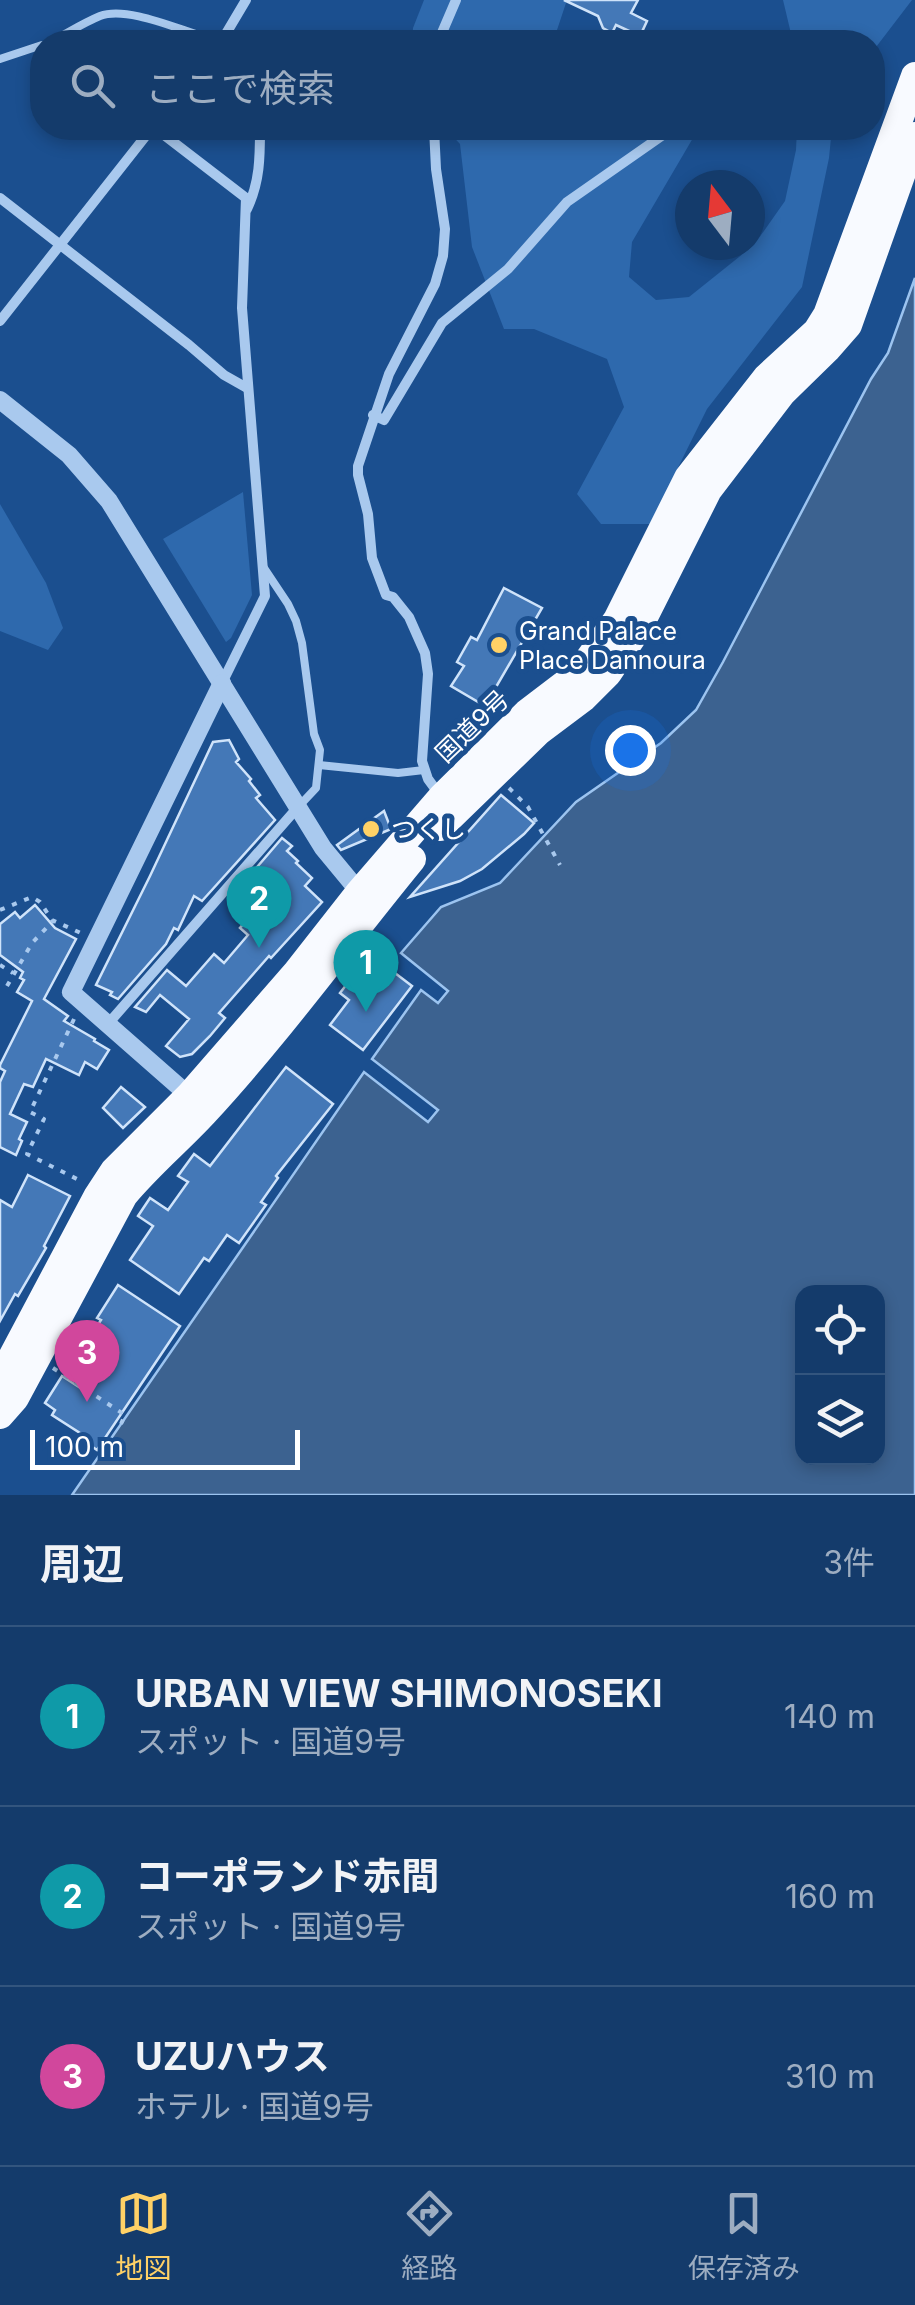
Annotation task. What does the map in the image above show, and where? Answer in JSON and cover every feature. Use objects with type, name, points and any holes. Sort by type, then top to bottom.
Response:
[{"type":"highway","name":"国道9号","points":[[366,900],[442,797],[514,726],[584,666],[617,620],[688,478],[767,377],[817,331],[828,315],[915,76]]},
{"type":"highway","name":"国道9号","points":[[0,1415],[14,1398],[124,1195],[297,972],[453,812],[608,673],[639,627],[708,490],[782,393],[848,325],[915,136]]},
{"type":"highway","name":"国道9号","points":[[0,1380],[114,1171],[197,1104]]},
{"type":"street","points":[[228,30],[246,0]]},
{"type":"street","points":[[443,30],[456,0]]},
{"type":"street","points":[[0,321],[143,140]]},
{"type":"street","points":[[169,140],[246,198],[242,308],[264,596],[71,992],[197,1104]]},
{"type":"street","points":[[246,210],[258,179],[261,140]]},
{"type":"street","points":[[435,140],[445,229],[443,256],[436,284],[389,374],[358,475],[368,514],[374,566],[386,596],[393,597],[409,617],[425,653],[428,674],[422,754],[424,770],[442,797]]},
{"type":"street","points":[[374,416],[384,420],[442,323],[508,268],[567,202],[656,140]]},
{"type":"street","points":[[0,198],[224,375],[247,388]]},
{"type":"street","points":[[0,400],[70,455],[109,501],[323,848],[366,900]]},
{"type":"street","points":[[106,1026],[298,807]]},
{"type":"lane","points":[[74,30],[99,17],[118,14],[182,30]]},
{"type":"lane","points":[[0,58],[30,49]]},
{"type":"lane","points":[[262,564],[296,621],[320,750],[316,788],[298,807]]},
{"type":"lane","points":[[319,764],[398,773],[424,770]]},
{"type":"path","points":[[506,785],[528,807],[560,865]]},
{"type":"path","points":[[0,910],[32,897],[53,920],[96,940]]},
{"type":"path","points":[[8,986],[32,943],[53,920]]},
{"type":"path","points":[[0,965],[15,974]]},
{"type":"path","points":[[82,1002],[30,1112],[44,1119],[27,1154],[88,1185]]},
{"type":"path","points":[[54,1368],[124,1415],[121,1424]]},
{"type":"shaded area","points":[[424,0],[567,0],[557,30],[413,28]]},
{"type":"shaded area","points":[[783,0],[912,0],[885,35],[885,30],[790,30]]},
{"type":"shaded area","points":[[456,140],[692,140],[632,242],[629,277],[656,300],[689,297],[735,260],[765,260],[765,229],[785,201],[796,140],[831,140],[802,287],[707,409],[650,524],[601,524],[577,494],[624,407],[607,359],[534,329],[504,329],[472,247],[460,144]]},
{"type":"shaded area","points":[[915,278],[915,1495],[72,1495],[364,1072],[428,1122],[438,1110],[372,1059],[421,990],[438,1003],[448,991],[401,953],[441,907],[500,883],[576,802],[661,743],[696,710],[888,353]]},
{"type":"shaded area","points":[[243,492],[252,595],[226,642],[163,539]]},
{"type":"shaded area","points":[[0,504],[46,583],[63,628],[48,650],[0,631]]},
{"type":"building","points":[[564,0],[638,0],[631,13],[647,21],[643,30],[616,25],[614,30],[607,30],[598,16]]},
{"type":"building","points":[[504,588],[542,608],[485,706],[451,686],[464,666],[457,662],[471,637],[477,640]]},
{"type":"building","points":[[229,740],[239,759],[236,762],[260,795],[256,798],[275,820],[202,901],[194,896],[178,930],[174,928],[166,944],[118,999],[96,985],[213,742]]},
{"type":"building","points":[[501,795],[534,823],[482,869],[460,881],[410,897]]},
{"type":"building","points":[[384,811],[391,829],[341,850],[337,845]]},
{"type":"building","points":[[282,838],[292,846],[287,851],[296,863],[312,878],[305,886],[322,902],[219,1013],[225,1018],[210,1036],[192,1054],[180,1057],[166,1046],[189,1019],[160,995],[146,1012],[135,1007],[167,970],[186,986],[214,954],[224,963],[248,935],[240,928],[272,891],[252,873]]},
{"type":"building","points":[[35,905],[55,928],[76,939],[44,999],[68,1016],[64,1021],[109,1050],[97,1069],[85,1062],[79,1075],[46,1059],[33,1087],[24,1084],[10,1114],[27,1122],[16,1155],[0,1147],[0,1082],[5,1071],[0,1065],[32,1001],[17,992],[24,980],[20,978],[23,972],[0,955],[0,924],[15,912],[20,918]]},
{"type":"building","points":[[370,954],[412,986],[363,1050],[330,1025],[349,1000],[340,993]]},
{"type":"building","points":[[286,1067],[333,1104],[276,1176],[261,1202],[266,1205],[239,1243],[227,1235],[209,1261],[204,1258],[179,1294],[130,1260],[153,1226],[138,1216],[150,1198],[168,1210],[188,1182],[178,1176],[194,1154],[210,1166]]},
{"type":"building","points":[[121,1087],[145,1107],[123,1128],[103,1108]]},
{"type":"building","points":[[28,1175],[70,1196],[46,1248],[0,1321],[0,1200],[12,1207]]},
{"type":"building","points":[[118,1285],[180,1326],[97,1450],[81,1439],[83,1435],[52,1415],[55,1410],[45,1403],[62,1376],[82,1389],[110,1345],[92,1334],[101,1320],[97,1318]]},
{"type":"place","name":"Grand Palace Place Dannoura","points":[[499,645]]},
{"type":"place","name":"つくし","points":[[371,829]]},
{"type":"place","name":"コーポランド赤間","points":[[259,948]]},
{"type":"place","name":"URBAN VIEW SHIMONOSEKI","points":[[366,1012]]},
{"type":"place","name":"UZUハウス","points":[[87,1402]]}]
